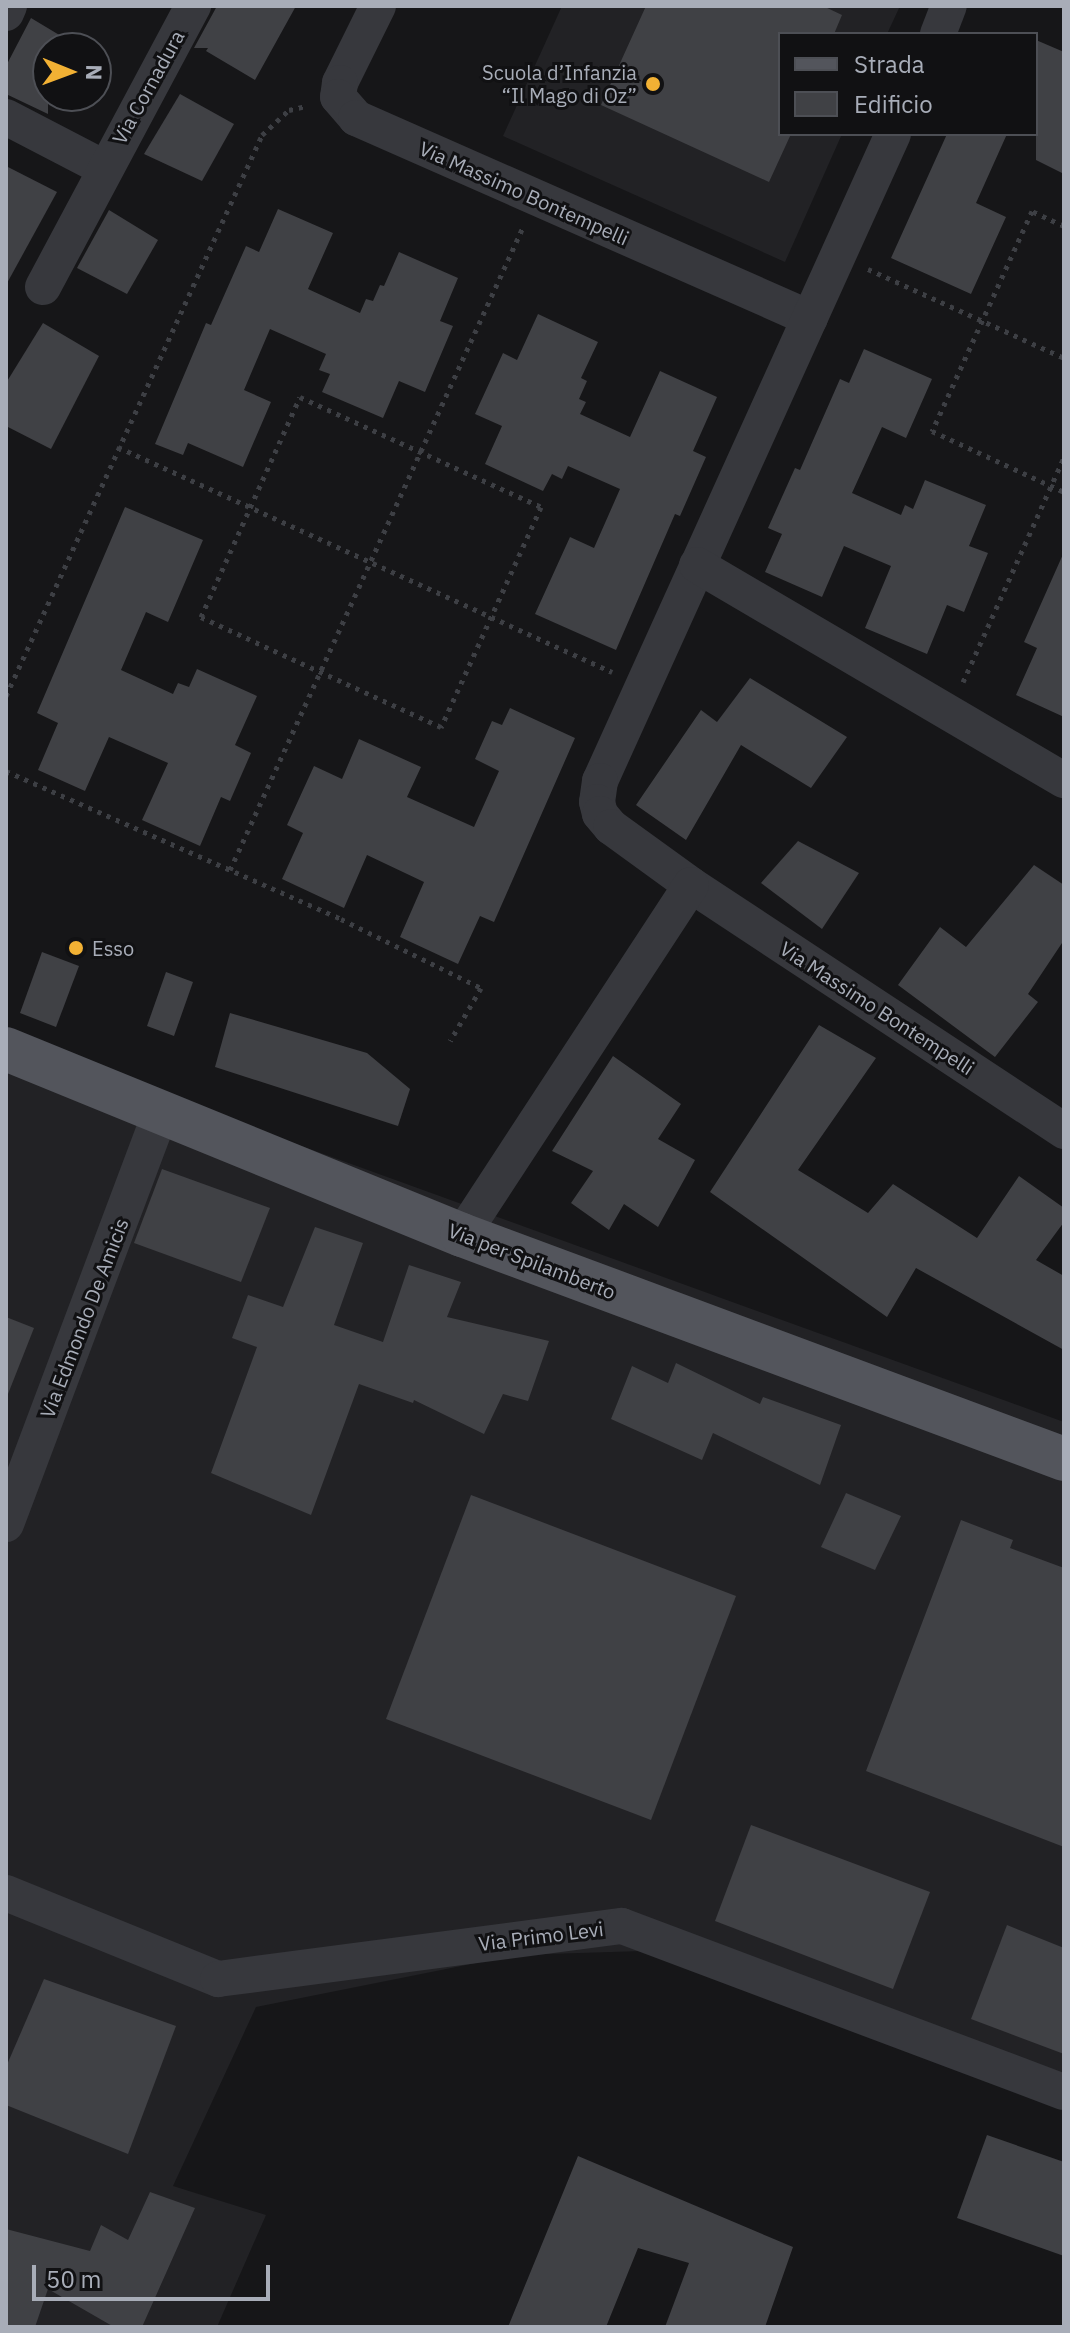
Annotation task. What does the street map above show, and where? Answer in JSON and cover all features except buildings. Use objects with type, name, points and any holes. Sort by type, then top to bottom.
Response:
[{"type":"main road","name":"Via per Spilamberto","points":[[6,1049],[462,1235],[1064,1459]]},
{"type":"street","points":[[6,13],[9,6]]},
{"type":"street","name":"Via Cornadura","points":[[43,287],[193,6]]},
{"type":"street","points":[[338,97],[345,68],[378,6]]},
{"type":"street","points":[[939,32],[949,6]]},
{"type":"street","name":"Via Massimo Bontempelli","points":[[338,97],[344,107],[371,127],[810,318]]},
{"type":"street","name":"Via Cornadura","points":[[6,117],[104,168]]},
{"type":"street","name":"Via Massimo Bontempelli","points":[[892,136],[642,685],[600,781],[597,802],[600,814],[611,827],[691,885],[1064,1131]]},
{"type":"street","points":[[697,565],[1064,780]]},
{"type":"street","points":[[462,1235],[691,885]]},
{"type":"street","name":"Via Edmondo De Amicis","points":[[6,1524],[161,1112]]},
{"type":"street","name":"Via Primo Levi","points":[[6,1893],[218,1979],[622,1926],[1064,2092]]},
{"type":"path","points":[[6,696],[262,135],[289,110],[338,97]]},
{"type":"path","points":[[230,870],[536,198]]},
{"type":"path","points":[[1064,226],[1032,211],[932,431],[1064,492]]},
{"type":"path","points":[[838,255],[1064,358]]},
{"type":"path","points":[[300,397],[421,452],[541,507],[441,727],[201,617],[300,397]]},
{"type":"path","points":[[118,447],[642,685]]},
{"type":"path","points":[[949,712],[1064,457]]},
{"type":"path","points":[[6,771],[341,919],[481,988],[450,1041]]},
{"type":"shaded area","name":"Scuola d’Infanzia “Il Mago di Oz”","points":[[562,6],[900,6],[888,32],[778,32],[778,136],[841,136],[785,262],[503,136]]},
{"type":"shaded area","points":[[6,1039],[1064,1422],[1064,2078],[674,1950],[516,1955],[256,2007],[173,2186],[266,2215],[217,2327],[6,2327]]},
{"type":"place","name":"Scuola d’Infanzia “Il Mago di Oz”","points":[[653,84]]},
{"type":"place","name":"Esso","points":[[76,948]]}]
